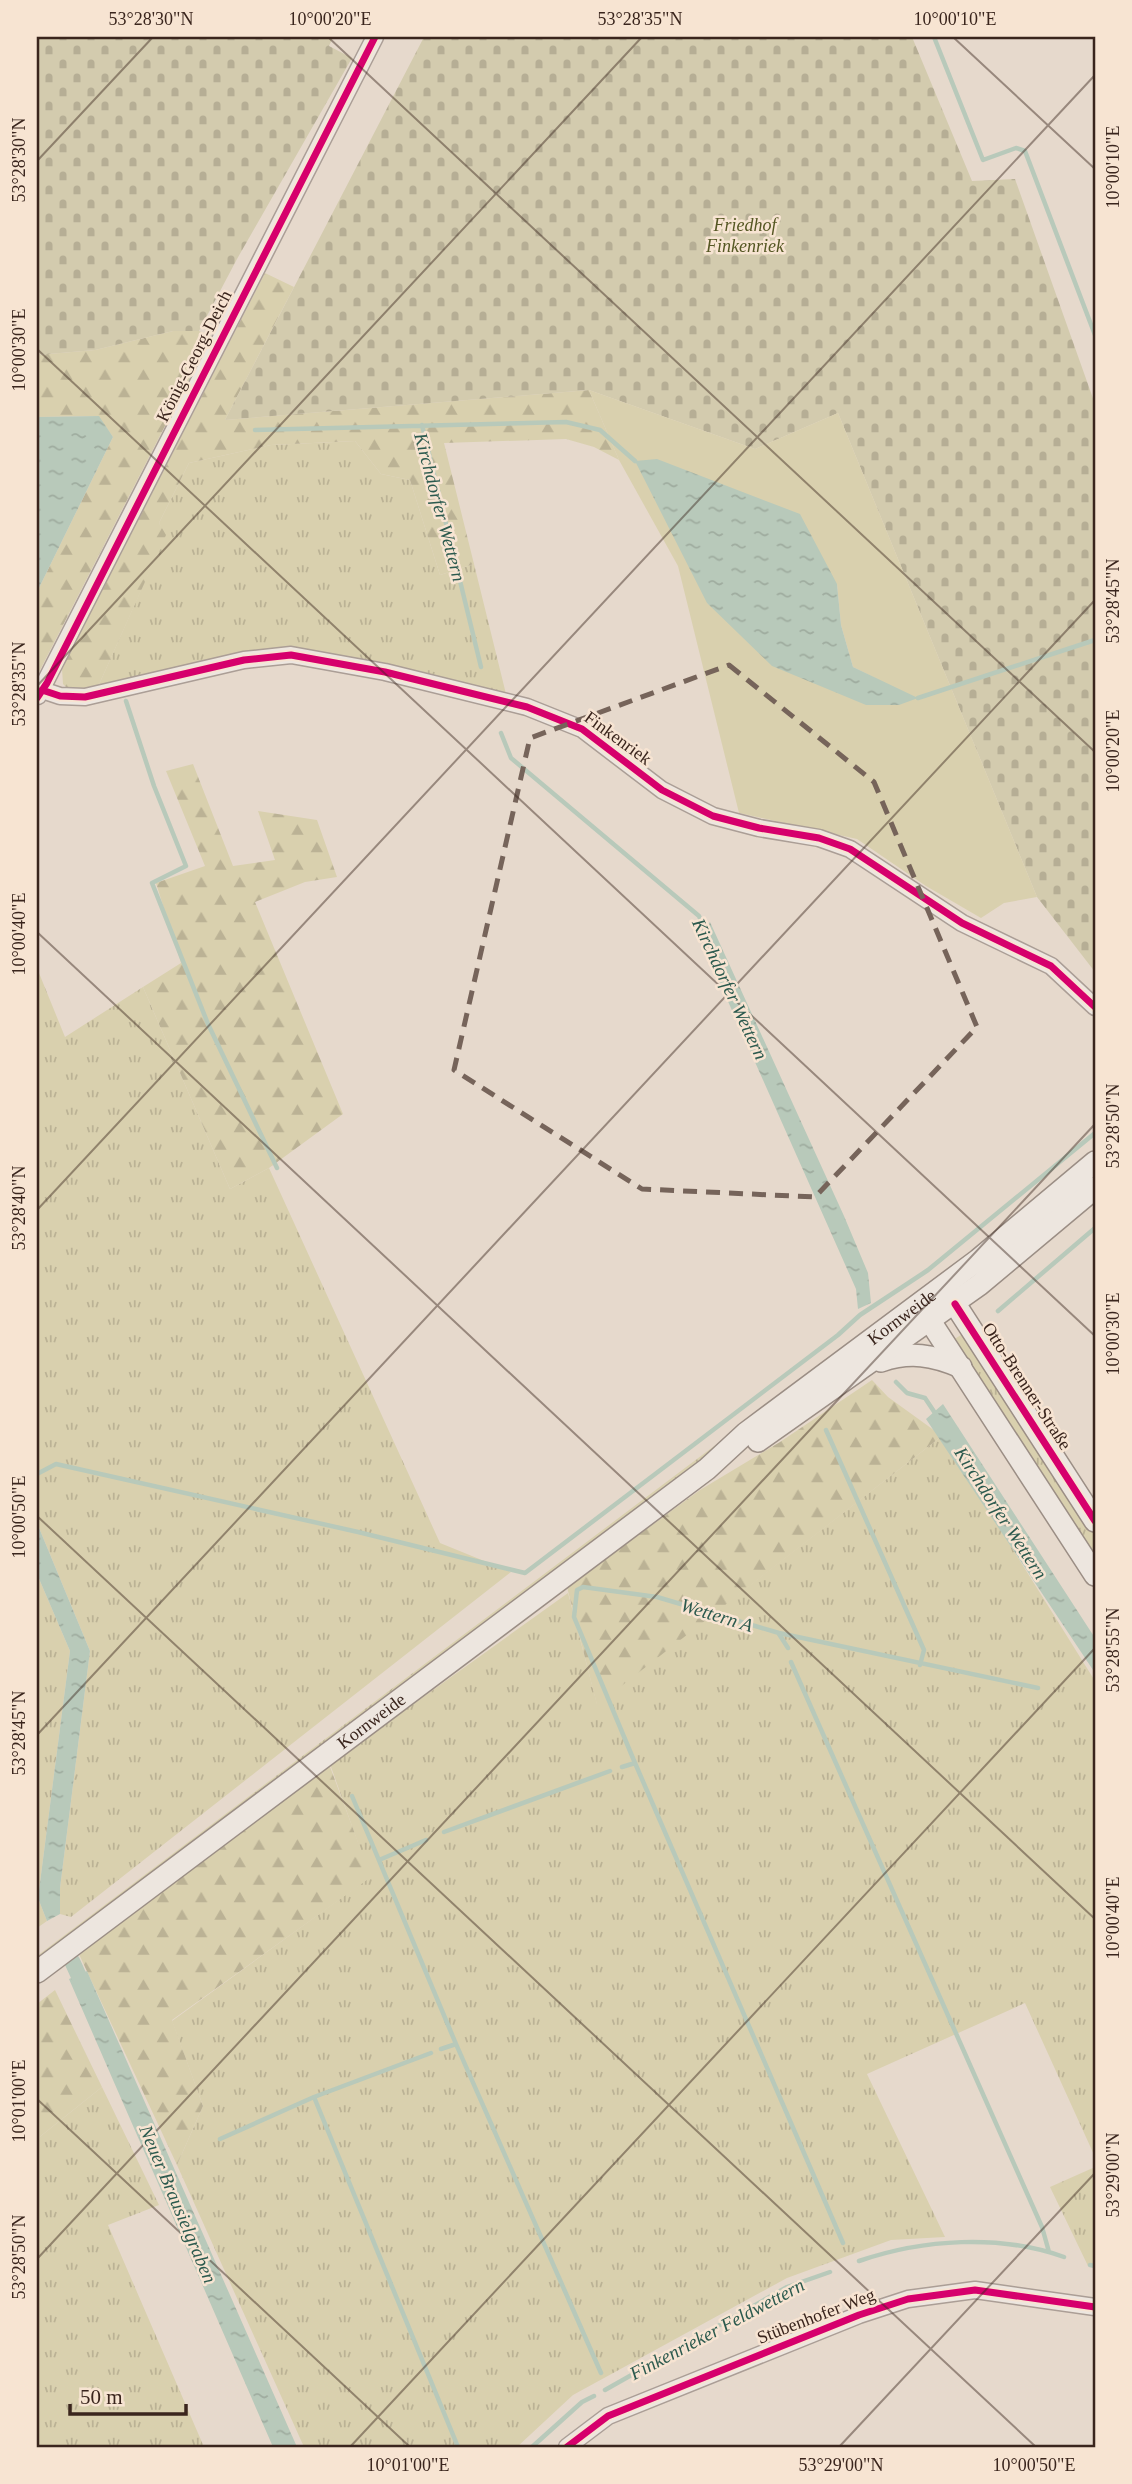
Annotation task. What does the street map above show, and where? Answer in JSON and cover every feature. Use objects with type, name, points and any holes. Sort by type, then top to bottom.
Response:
[{"type":"main road","name":"Kornweide","points":[[37,1972],[707,1469],[746,1433],[978,1260],[1095,1163]]},
{"type":"main road","name":"Kornweide","points":[[707,1469],[755,1443],[955,1304],[1095,1188]]},
{"type":"main road","points":[[955,1304],[930,1296],[930,1321],[1095,1575]]},
{"type":"main road","name":"Otto-Brenner-Straße","points":[[955,1304],[1095,1521]]},
{"type":"main road","points":[[866,1366],[891,1357],[923,1354],[938,1357],[962,1368]]},
{"type":"street","name":"König-Georg-Deich","points":[[40,694],[375,37]]},
{"type":"street","name":"Finkenriek","points":[[40,694],[85,697],[244,660],[291,655],[385,672],[527,707],[582,729],[671,796],[713,816],[759,828],[819,838],[850,849],[962,923],[1051,966],[1095,1007]]},
{"type":"street","name":"Stübenhofer Weg","points":[[567,2447],[608,2416],[834,2324],[908,2299],[975,2290],[1095,2307]]},
{"type":"highlighted area","points":[[729,665],[874,782],[977,1027],[815,1197],[642,1189],[454,1070],[530,738]]},
{"type":"green space","points":[[37,37],[333,37],[329,46],[352,58],[199,331],[173,331],[95,350],[37,355]]},
{"type":"green space","name":"Friedhof Finkenriek","points":[[424,37],[912,37],[972,181],[1015,179],[1095,404],[1095,972],[1037,897],[838,413],[755,449],[589,390],[225,420]]},
{"type":"green space","points":[[265,273],[294,287],[225,420],[589,390],[619,460],[594,447],[566,439],[444,443],[474,564],[440,575],[410,480],[381,474],[355,441],[271,445],[189,463],[159,523],[166,535],[97,689],[70,691],[63,684],[62,669]]},
{"type":"green space","points":[[173,331],[199,331],[211,336],[37,676],[37,592],[113,437],[98,416],[37,417],[37,355],[95,350]]},
{"type":"green space","points":[[589,390],[755,449],[838,413],[1037,897],[1004,903],[981,918],[926,886],[857,839],[739,813],[678,566],[619,460]],"holes":[[[837,584],[841,625],[853,667],[877,679],[707,603]]]},
{"type":"green space","points":[[355,441],[381,474],[410,480],[440,575],[474,564],[506,694],[343,656],[303,651],[97,689],[165,536],[159,523],[189,463],[271,445]]},
{"type":"green space","points":[[193,764],[233,866],[275,860],[258,811],[317,820],[337,877],[305,882],[255,902],[343,1114],[269,1168],[230,1189],[143,987],[181,963],[156,883],[205,866],[166,771]]},
{"type":"green space","points":[[39,973],[65,1037],[143,987],[230,1189],[269,1168],[440,1543],[511,1572],[71,1917],[60,1914],[60,1888],[90,1651],[37,1523]]},
{"type":"green space","points":[[888,1315],[702,1459],[37,1961],[37,1956]]},
{"type":"green space","points":[[964,1333],[1095,1535],[1095,1555],[953,1340]]},
{"type":"green space","points":[[872,1380],[888,1397],[942,1436],[597,1705],[567,1587],[700,1490],[780,1442]]},
{"type":"green space","points":[[942,1436],[1095,1681],[1095,2157],[1025,2003],[867,2074],[945,2237],[891,2240],[787,2278],[573,2395],[517,2447],[304,2447],[177,2165],[203,2106],[172,2021],[370,1877],[330,1764],[568,1593],[597,1704]]},
{"type":"green space","points":[[37,1574],[70,1651],[38,1898],[47,1921],[37,1928]]},
{"type":"green space","points":[[329,1764],[371,1877],[172,2020],[203,2106],[177,2165],[78,1952]]},
{"type":"green space","points":[[55,1990],[102,2087],[37,2139],[37,2004]]},
{"type":"green space","points":[[102,2087],[159,2205],[108,2225],[204,2447],[37,2447],[37,2139]]},
{"type":"green space","points":[[1095,2167],[1095,2267],[1088,2266],[1050,2187]]},
{"type":"water","points":[[99,416],[113,437],[37,592],[37,417]]},
{"type":"water","points":[[657,459],[800,514],[837,584],[841,625],[853,667],[918,698],[899,705],[866,705],[772,666],[707,603],[635,461]]},
{"type":"water","points":[[710,922],[868,1273],[871,1303],[858,1309],[856,1289],[698,934]]},
{"type":"water","points":[[943,1404],[1095,1638],[1095,1673],[926,1419]]},
{"type":"water","points":[[37,1523],[90,1651],[60,1888],[60,1914],[47,1921],[38,1898],[70,1651],[37,1574]]},
{"type":"water","points":[[87,1971],[297,2447],[273,2447],[69,1979]]},
{"type":"waterway","points":[[934,37],[983,160],[1016,148],[1025,151],[1095,335]]},
{"type":"waterway","points":[[255,430],[566,422],[600,430],[635,461]]},
{"type":"waterway","name":"Kirchdorfer Wettern","points":[[422,425],[481,667]]},
{"type":"waterway","points":[[918,698],[1095,640]]},
{"type":"waterway","points":[[126,701],[154,786],[186,866],[152,883],[208,1024],[277,1168]]},
{"type":"waterway","name":"Kirchdorfer Wettern","points":[[501,733],[511,758],[699,916],[705,931]]},
{"type":"waterway","points":[[37,1474],[56,1464],[358,1532],[525,1573],[838,1335],[860,1315],[928,1270],[1095,1133]]},
{"type":"waterway","points":[[998,1311],[1095,1228]]},
{"type":"waterway","name":"Kirchdorfer Wettern","points":[[896,1382],[907,1393],[925,1398],[937,1416]]},
{"type":"waterway","points":[[826,1430],[924,1650],[920,1665]]},
{"type":"waterway","name":"Wettern A","points":[[843,2243],[574,1617],[577,1590],[583,1587],[657,1597],[779,1633],[1038,1688]]},
{"type":"waterway","points":[[779,1634],[788,1648]]},
{"type":"waterway","points":[[791,1662],[1042,2227],[1049,2252]]},
{"type":"waterway","points":[[622,1767],[635,1763]]},
{"type":"waterway","points":[[444,1832],[610,1771]]},
{"type":"waterway","points":[[352,1796],[456,2044],[601,2373]]},
{"type":"waterway","points":[[379,1860],[426,1840]]},
{"type":"waterway","name":"Neuer Brausielgraben","points":[[72,1961],[86,1992]]},
{"type":"waterway","points":[[441,2049],[456,2044]]},
{"type":"waterway","points":[[220,2139],[314,2097],[431,2053]]},
{"type":"waterway","points":[[314,2097],[458,2447]]},
{"type":"waterway","name":"Finkenrieker Feldwettern","points":[[859,2261],[909,2248],[961,2242],[1014,2245],[1064,2257]]},
{"type":"waterway","name":"Finkenrieker Feldwettern","points":[[1090,2265],[1095,2266]]},
{"type":"waterway","name":"Finkenrieker Feldwettern","points":[[605,2390],[787,2287],[830,2272]]},
{"type":"waterway","name":"Finkenrieker Feldwettern","points":[[532,2447],[582,2402],[594,2396]]},
{"type":"cycle path","points":[[37,698],[375,37]]},
{"type":"cycle path","points":[[42,690],[60,696],[85,697],[244,660],[291,655],[385,672],[527,707],[582,729],[662,790],[713,816],[759,828],[819,838],[850,849],[962,923],[1051,966],[1095,1007]]},
{"type":"cycle path","points":[[955,1304],[1095,1521]]},
{"type":"cycle path","points":[[567,2447],[608,2416],[859,2315],[908,2299],[975,2290],[1095,2307]]}]
